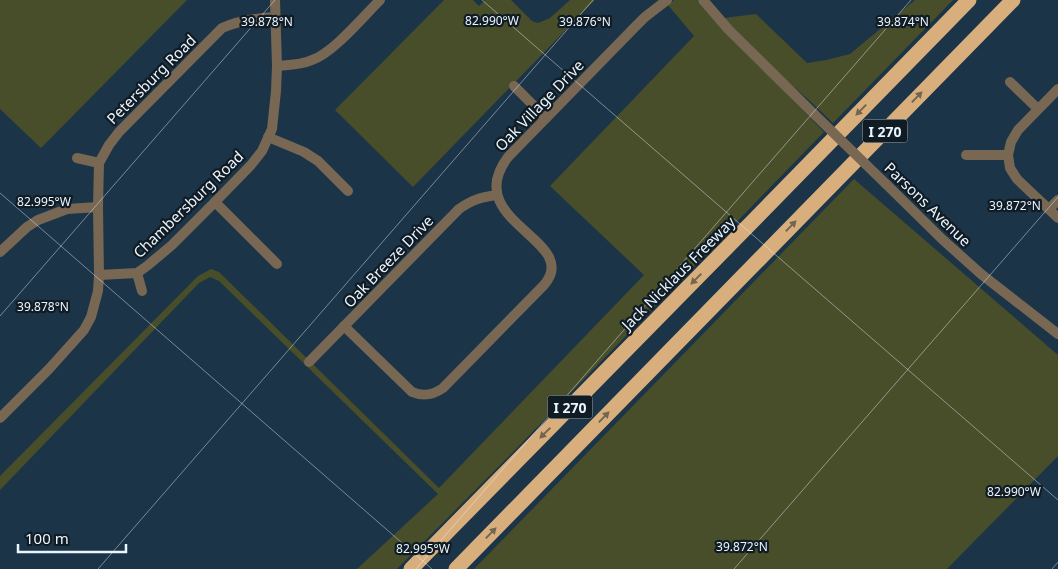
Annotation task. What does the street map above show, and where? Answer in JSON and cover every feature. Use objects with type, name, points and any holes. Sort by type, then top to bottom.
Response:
[{"type":"highway","name":"Jack Nicklaus Freeway","points":[[411,569],[969,0]]},
{"type":"highway","name":"I 270","points":[[457,569],[1013,0]]},
{"type":"street","name":"Chambersburg Road","points":[[99,275],[137,274],[172,244],[251,165],[262,151],[272,129],[277,66],[275,0]]},
{"type":"street","points":[[277,66],[296,65],[314,60],[326,53],[380,0]]},
{"type":"street","name":"Oak Village Drive","points":[[496,195],[496,181],[504,162],[645,17],[666,0]]},
{"type":"street","name":"Parsons Avenue","points":[[703,0],[728,29],[942,239],[981,274],[1058,334]]},
{"type":"street","name":"Petersburg Road","points":[[0,418],[49,369],[84,330],[91,317],[98,291],[99,275],[99,164],[109,145],[119,132],[222,28],[235,22],[276,17]]},
{"type":"street","points":[[1010,82],[1038,109]]},
{"type":"street","points":[[514,86],[546,118]]},
{"type":"street","points":[[1058,89],[1014,135],[1008,149],[1010,168],[1014,174],[1058,218]]},
{"type":"street","points":[[268,137],[304,152],[318,161],[348,191]]},
{"type":"street","points":[[966,155],[1008,155]]},
{"type":"street","points":[[77,158],[99,164]]},
{"type":"street","points":[[344,326],[416,394],[427,395],[443,388],[550,277],[552,266],[550,259],[544,250],[503,209],[496,195]]},
{"type":"street","name":"Oak Breeze Drive","points":[[309,362],[459,209],[469,202],[496,195]]},
{"type":"street","points":[[1049,209],[1058,200]]},
{"type":"street","points":[[214,202],[277,264]]},
{"type":"street","points":[[0,252],[27,227],[38,220],[67,209],[98,207]]},
{"type":"street","points":[[137,274],[142,291]]},
{"type":"green space","points":[[0,0],[187,0],[41,148],[0,109]]},
{"type":"green space","points":[[444,0],[473,0],[479,6],[485,0],[511,0],[532,21],[538,23],[550,18],[570,0],[595,0],[413,187],[335,110]]},
{"type":"green space","points":[[674,0],[697,0],[824,132],[397,569],[357,569],[438,494],[219,281],[210,277],[199,283],[0,490],[0,476],[198,276],[211,269],[219,272],[439,488],[644,275],[550,186],[694,36],[668,5]]},
{"type":"green space","points":[[915,0],[953,0],[833,123],[787,81],[724,18],[756,14],[807,63],[850,54]]},
{"type":"green space","points":[[854,179],[1058,355],[1058,456],[947,569],[474,569]]}]
